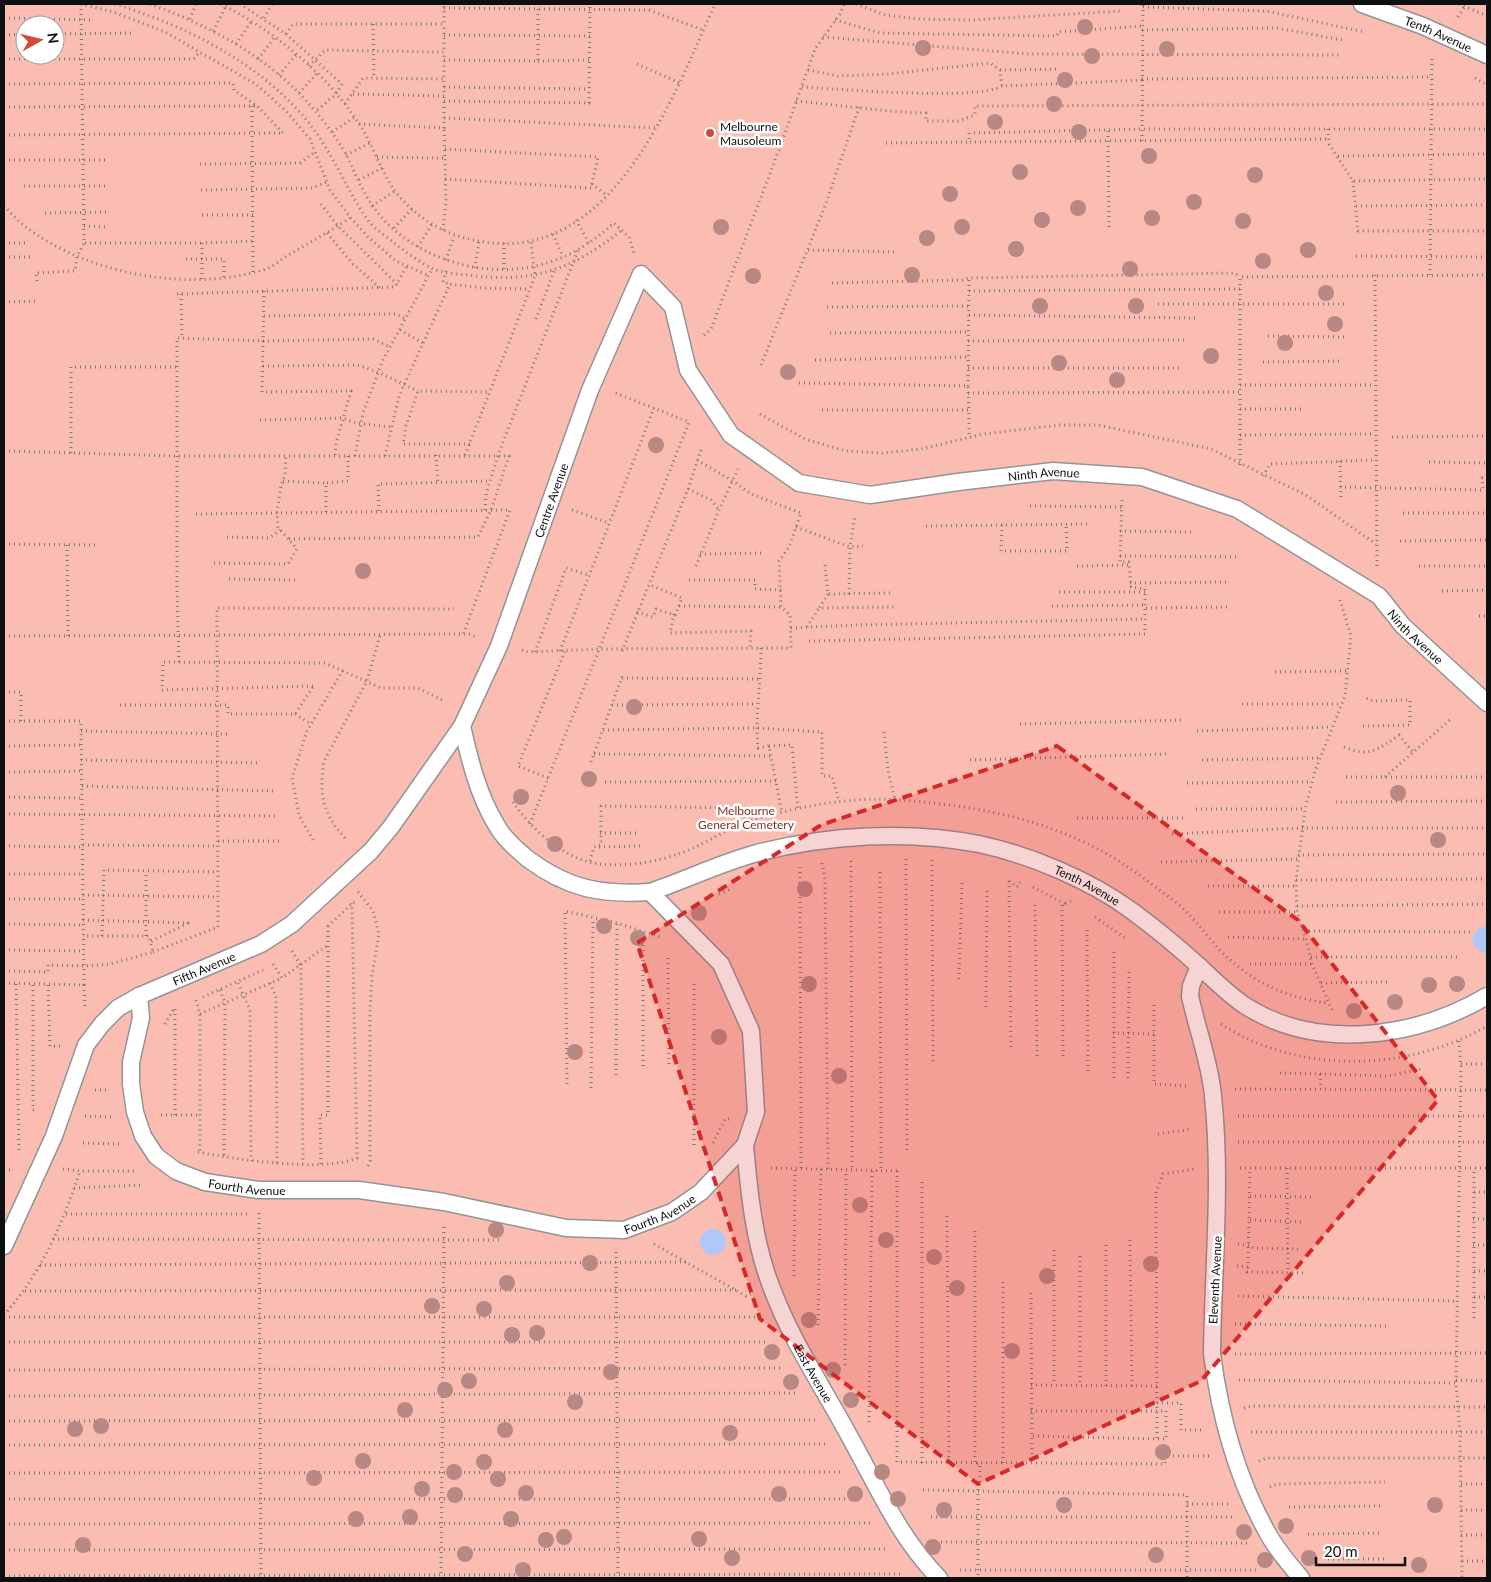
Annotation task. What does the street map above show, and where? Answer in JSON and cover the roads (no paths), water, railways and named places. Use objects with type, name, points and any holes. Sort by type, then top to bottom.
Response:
[{"type":"lane","name":"Tenth Avenue","points":[[1362,4],[1443,35],[1487,55]]},
{"type":"lane","name":"Ninth Avenue","points":[[641,274],[673,308],[688,370],[731,435],[799,483],[870,495],[1053,471],[1142,477],[1237,509],[1379,596],[1403,626],[1487,703]]},
{"type":"lane","name":"Centre Avenue","points":[[462,726],[498,646],[604,356],[641,274]]},
{"type":"lane","name":"Fifth Avenue","points":[[4,1246],[54,1136],[86,1045],[102,1024],[118,1008],[140,996],[262,944],[292,924],[345,876],[391,827],[462,726]]},
{"type":"lane","points":[[462,726],[472,769],[483,799],[498,828],[517,851],[543,870],[572,885],[599,891],[623,893],[650,892]]},
{"type":"lane","name":"Tenth Avenue","points":[[650,892],[757,853],[844,839],[906,836],[980,844],[1051,867],[1130,909],[1199,966],[1222,988],[1246,1006],[1273,1019],[1308,1030],[1345,1034],[1382,1033],[1417,1026],[1456,1013],[1487,996]]},
{"type":"lane","name":"Fourth Avenue","points":[[140,996],[141,1018],[131,1062],[131,1084],[135,1112],[143,1136],[156,1156],[176,1171],[205,1182],[258,1190],[359,1190],[444,1202],[566,1228],[620,1230],[672,1212],[701,1192],[745,1145],[756,1112],[751,1031],[721,964],[650,892]]},
{"type":"lane","name":"Eleventh Avenue","points":[[1199,966],[1191,986],[1190,996],[1208,1063],[1215,1126],[1218,1213],[1212,1354],[1215,1378],[1225,1422],[1251,1502],[1268,1534],[1301,1578]]},
{"type":"lane","name":"East Avenue","points":[[745,1145],[754,1222],[770,1286],[795,1340],[831,1401],[895,1523],[939,1578]]},
{"type":"place","name":"Melbourne Mausoleum","points":[[710,133]]},
{"type":"park label","name":"Melbourne General Cemetery","points":[[746,817]]}]
